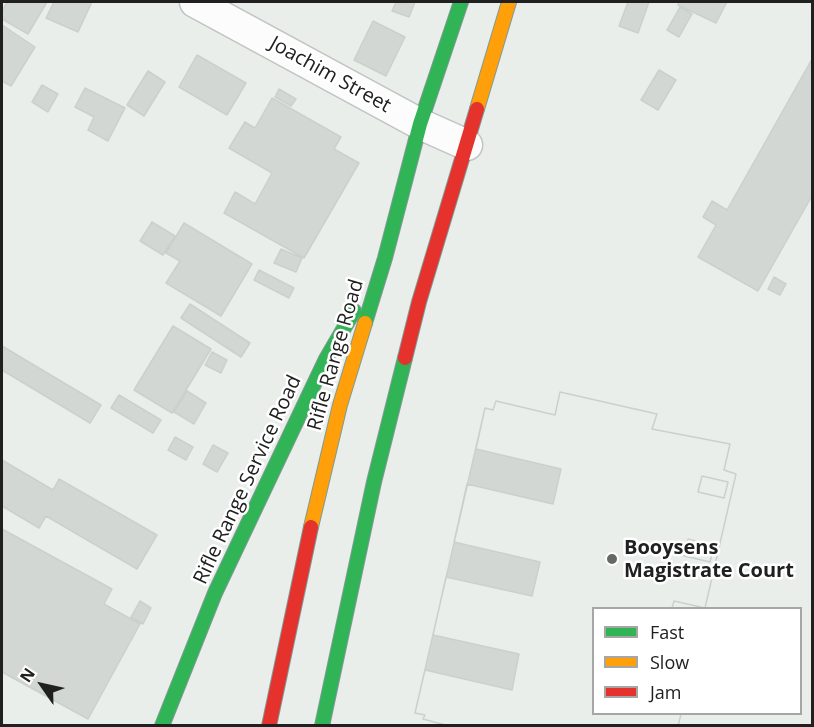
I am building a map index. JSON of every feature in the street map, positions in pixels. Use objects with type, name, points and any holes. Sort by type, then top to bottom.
[{"type":"main road","name":"Rifle Range Road","points":[[269,726],[318,489],[340,405],[385,258],[420,124],[461,2]]},
{"type":"main road","points":[[322,726],[374,482],[419,302],[509,2]]},
{"type":"main road","name":"Rifle Range Service Road","points":[[162,726],[215,593],[326,359],[385,258]]},
{"type":"street","name":"Joachim Street","points":[[195,2],[420,124],[467,146]]},
{"type":"building","points":[[7,2],[47,2],[28,34],[2,19],[2,11]]},
{"type":"building","points":[[54,2],[92,2],[78,32],[46,18]]},
{"type":"building","points":[[396,2],[415,2],[409,17],[392,11]]},
{"type":"building","points":[[628,2],[649,2],[638,33],[619,26]]},
{"type":"building","points":[[679,2],[727,2],[716,23],[678,5]]},
{"type":"building","points":[[680,7],[692,14],[679,37],[667,30]]},
{"type":"building","points":[[373,21],[405,37],[386,76],[354,60]]},
{"type":"building","points":[[2,25],[35,47],[11,86],[2,81]]},
{"type":"building","points":[[197,55],[246,83],[227,115],[179,87]]},
{"type":"building","points":[[812,59],[812,196],[758,291],[698,257],[716,225],[703,217],[712,201],[727,210]]},
{"type":"building","points":[[659,70],[676,80],[658,110],[641,100]]},
{"type":"building","points":[[148,71],[165,82],[144,116],[127,105]]},
{"type":"building","points":[[42,85],[58,94],[48,112],[32,102]]},
{"type":"building","points":[[85,88],[125,108],[108,141],[88,130],[94,117],[75,107]]},
{"type":"building","points":[[279,89],[296,99],[291,106],[275,97]]},
{"type":"building","points":[[272,98],[341,137],[334,149],[359,163],[304,258],[224,213],[235,192],[255,204],[272,173],[229,148],[245,122],[255,128]]},
{"type":"building","points":[[152,222],[175,236],[163,255],[140,241]]},
{"type":"building","points":[[184,223],[252,264],[221,316],[166,283],[180,261],[166,253]]},
{"type":"building","points":[[281,249],[302,258],[296,272],[274,263]]},
{"type":"building","points":[[259,270],[294,288],[289,298],[254,280]]},
{"type":"building","points":[[774,277],[786,284],[780,295],[768,289]]},
{"type":"building","points":[[190,304],[250,343],[241,357],[181,318]]},
{"type":"building","points":[[173,326],[211,349],[172,413],[134,390]]},
{"type":"building","points":[[2,346],[101,405],[90,423],[2,370]]},
{"type":"building","points":[[212,352],[227,360],[221,373],[205,365]]},
{"type":"building","points":[[187,391],[206,403],[194,424],[174,412]]},
{"type":"building","name":"Booysens Magistrate Court","points":[[560,392],[657,414],[652,429],[730,444],[724,470],[736,474],[705,607],[674,601],[672,607],[592,607],[592,715],[681,715],[678,726],[449,726],[423,719],[425,715],[415,713],[485,408],[493,410],[496,401],[555,415]],"holes":[[[702,476],[728,482],[724,498],[698,492]],[[688,539],[714,546],[710,562],[684,556]]]},
{"type":"building","name":"Booysens Magistrate Court","points":[[560,392],[657,414],[652,429],[730,444],[724,470],[736,474],[705,607],[674,601],[672,607],[592,607],[592,715],[681,715],[678,726],[449,726],[423,719],[425,715],[415,713],[425,670],[512,690],[519,654],[433,635],[446,577],[532,596],[540,562],[454,542],[467,484],[553,504],[561,469],[476,449],[485,408],[493,410],[496,401],[555,415]],"holes":[[[702,476],[728,482],[724,498],[698,492]],[[688,539],[714,546],[710,562],[684,556]]]},
{"type":"building","points":[[119,395],[161,420],[153,433],[111,408]]},
{"type":"building","points":[[175,437],[193,447],[186,460],[168,450]]},
{"type":"building","points":[[213,445],[228,453],[217,472],[203,464]]},
{"type":"building","points":[[2,460],[53,490],[59,479],[157,535],[137,569],[46,516],[39,528],[2,506]]},
{"type":"building","points":[[2,529],[112,589],[104,604],[140,624],[88,719],[2,672]]},
{"type":"building","points":[[140,601],[151,608],[143,624],[131,617]]},
{"type":"traffic: fast","points":[[365,323],[385,258],[420,124],[461,2]]},
{"type":"traffic: fast","points":[[162,726],[215,593],[326,359],[354,311]]},
{"type":"traffic: fast","points":[[322,726],[374,482],[405,358]]},
{"type":"traffic: slow","points":[[477,109],[509,2]]},
{"type":"traffic: slow","points":[[311,527],[340,405],[365,323]]},
{"type":"traffic: jam","points":[[405,358],[419,302],[477,109]]},
{"type":"traffic: jam","points":[[269,726],[311,527]]},
{"type":"place","name":"Booysens Magistrate Court","points":[[612,559]]}]
